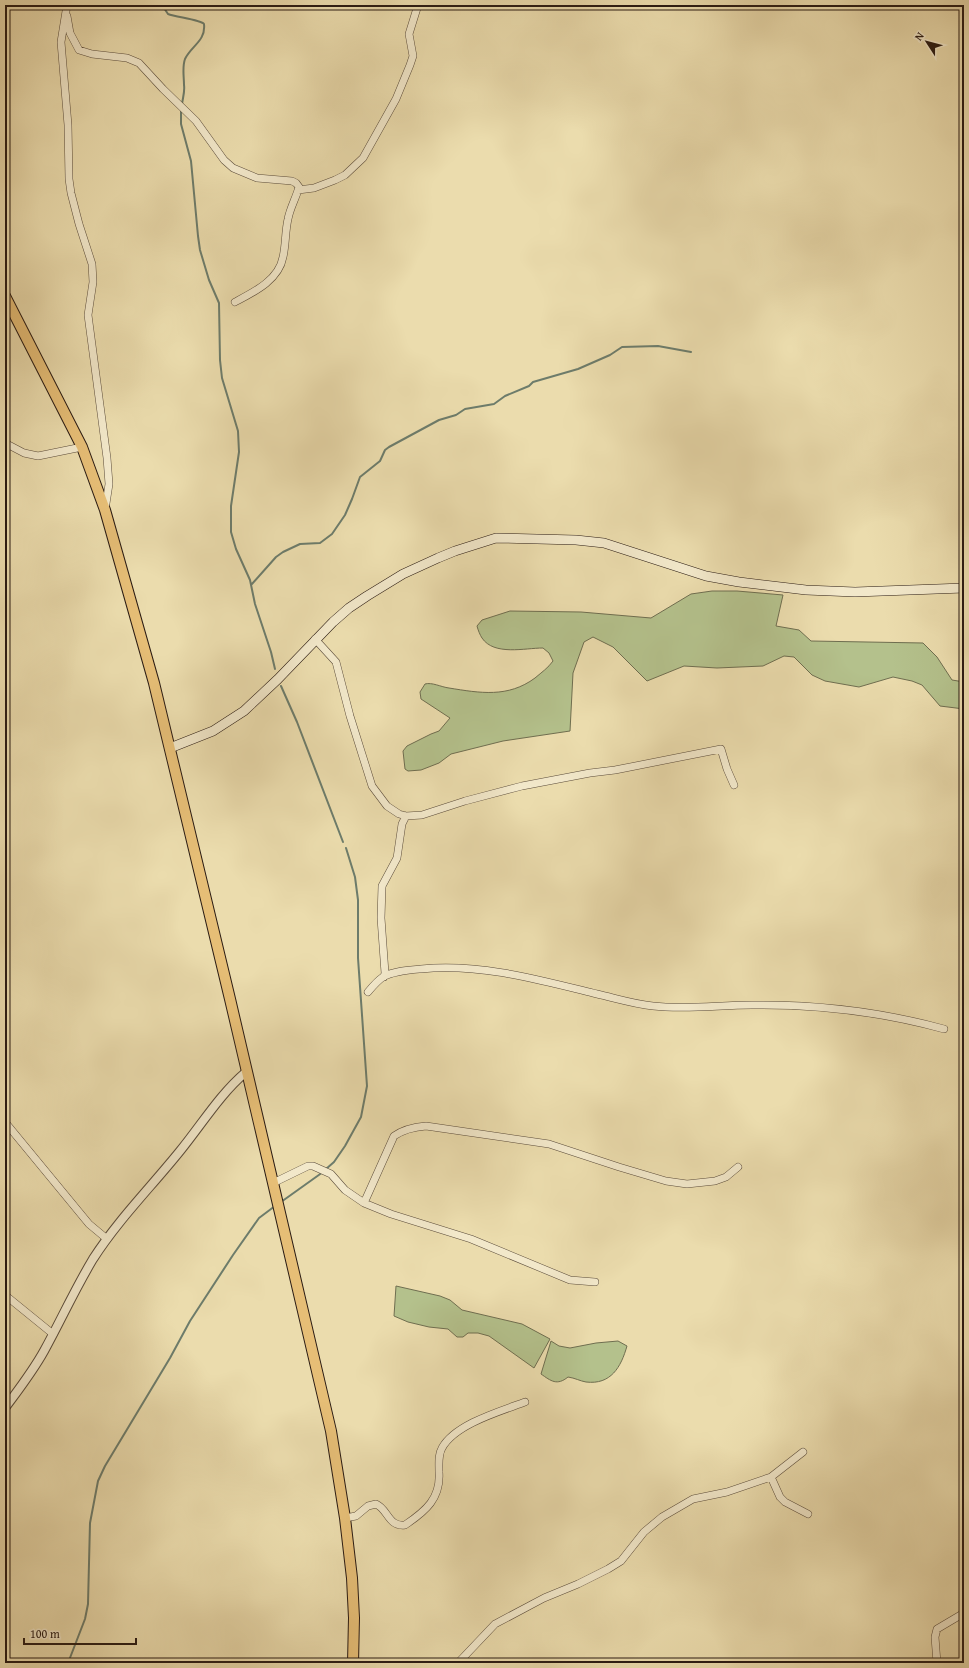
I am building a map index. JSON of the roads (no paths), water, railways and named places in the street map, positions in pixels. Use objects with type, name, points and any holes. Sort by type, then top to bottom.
[{"type":"main road","points":[[5,296],[82,447],[105,510],[154,683],[323,1391],[345,1518],[352,1578],[354,1618],[353,1663]]},
{"type":"main road","points":[[170,748],[213,731],[244,711],[278,679],[315,639],[349,608],[403,574],[455,551],[502,537],[576,540],[604,543],[706,576],[746,583],[806,590],[855,592],[964,588]]},
{"type":"street","points":[[298,190],[314,188],[335,180],[345,175],[363,158],[393,104],[410,65],[413,56],[410,34],[418,5]]},
{"type":"street","points":[[67,8],[70,33],[79,50],[92,54],[127,58],[139,63],[196,121],[224,160],[233,168],[257,178],[292,181],[296,183],[298,190],[289,213],[284,256],[281,265],[271,279],[257,290],[235,302]]},
{"type":"street","points":[[67,8],[61,42],[68,124],[69,179],[75,209],[92,264],[93,272],[88,315],[107,458],[109,484],[105,510]]},
{"type":"street","points":[[5,443],[24,453],[38,456],[82,447]]},
{"type":"street","points":[[315,639],[336,662],[350,716],[372,786],[387,806],[399,814],[406,816],[422,815],[465,801],[522,786],[590,773],[615,770],[720,748],[734,785]]},
{"type":"street","points":[[384,977],[385,973],[380,918],[382,886],[397,858],[402,824],[406,816]]},
{"type":"street","points":[[368,992],[384,977],[394,973],[435,967],[480,969],[651,1006],[677,1008],[752,1005],[804,1006],[895,1017],[944,1029]]},
{"type":"street","points":[[5,1408],[30,1374],[84,1275],[107,1239],[130,1209],[180,1151],[233,1083],[246,1072]]},
{"type":"street","points":[[5,1122],[90,1224],[107,1239]]},
{"type":"street","points":[[364,1203],[394,1136],[401,1131],[412,1127],[426,1126],[549,1144],[666,1181],[688,1184],[715,1181],[726,1176],[738,1167]]},
{"type":"street","points":[[274,1188],[308,1166],[318,1168],[331,1174],[345,1190],[364,1203],[391,1214],[471,1239],[570,1280],[595,1282]]},
{"type":"street","points":[[5,1295],[53,1334]]},
{"type":"street","points":[[345,1518],[356,1516],[368,1506],[376,1504],[380,1506],[391,1521],[396,1525],[405,1526],[426,1509],[438,1491],[440,1484],[439,1454],[449,1438],[469,1425],[490,1415],[525,1402]]},
{"type":"street","points":[[458,1663],[495,1624],[544,1598],[578,1584],[608,1569],[621,1561],[644,1532],[662,1516],[694,1499],[726,1492],[771,1477],[803,1452]]},
{"type":"street","points":[[771,1477],[780,1497],[785,1502],[808,1514]]},
{"type":"street","points":[[937,1663],[935,1637],[937,1629],[964,1613]]},
{"type":"waterway","points":[[162,5],[168,14],[198,21],[204,24],[203,35],[188,54],[184,62],[184,90],[182,104]]},
{"type":"waterway","points":[[181,111],[181,124],[191,161],[200,250],[209,280],[219,303],[220,360],[222,378],[238,431],[239,452],[231,506],[231,532],[236,549],[250,580],[255,604],[275,669]]},
{"type":"waterway","points":[[251,585],[276,557],[283,552],[300,544],[320,543],[332,534],[345,515],[360,477],[380,461],[385,450],[439,420],[456,415],[465,409],[494,404],[505,396],[529,386],[533,382],[578,369],[610,355],[622,347],[658,346],[691,352]]},
{"type":"waterway","points":[[281,686],[297,722],[343,842]]},
{"type":"waterway","points":[[326,1169],[334,1162],[345,1146],[361,1117],[367,1086],[358,958],[358,900],[355,877],[346,848]]},
{"type":"waterway","points":[[281,1202],[323,1172]]},
{"type":"waterway","points":[[68,1663],[85,1619],[88,1604],[90,1523],[98,1481],[105,1466],[170,1358],[190,1321],[259,1218],[275,1206]]}]
